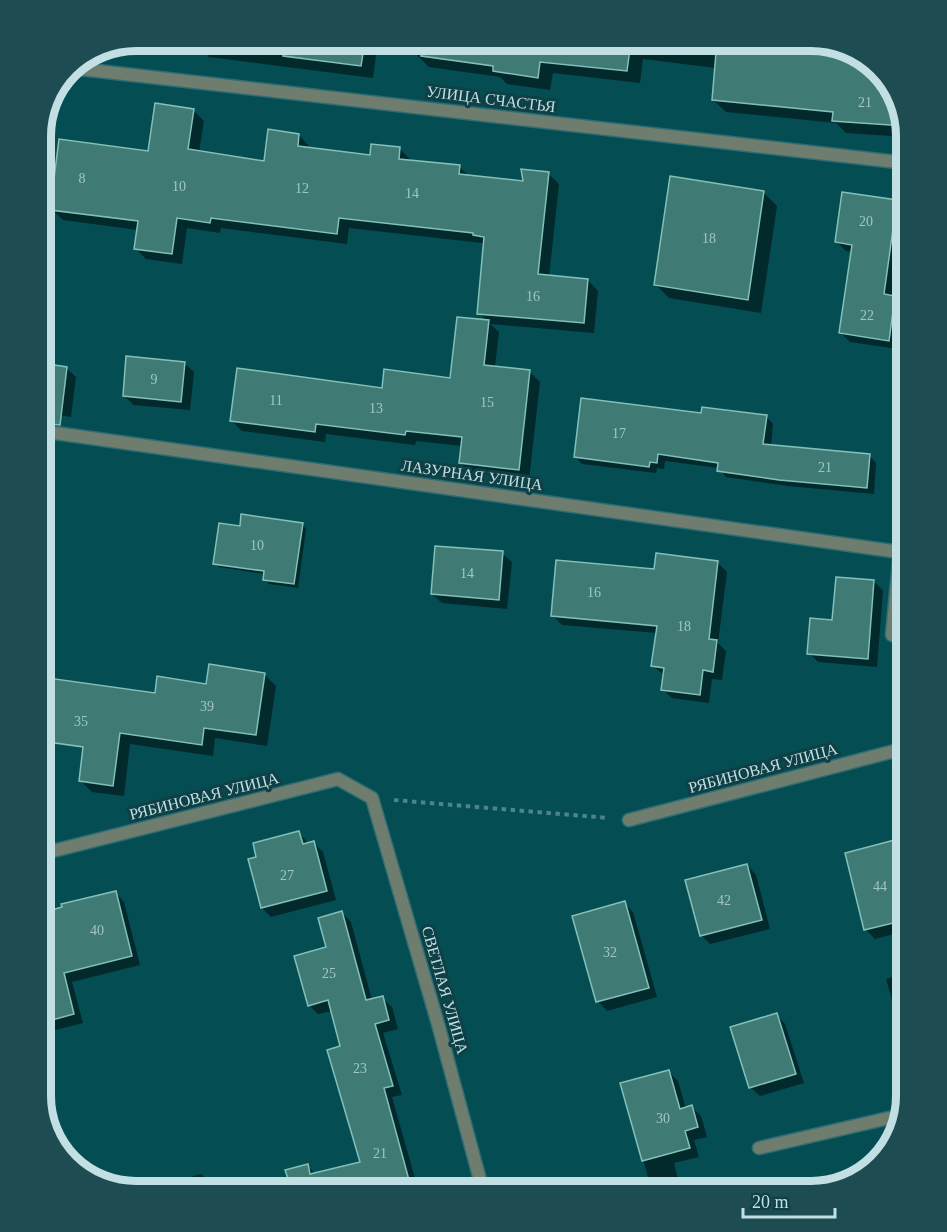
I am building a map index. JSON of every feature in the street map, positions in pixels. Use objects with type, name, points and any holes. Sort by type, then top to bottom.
[{"type":"street","name":"УЛИЦА СЧАСТЬЯ","points":[[83,69],[896,162]]},
{"type":"street","name":"ЛАЗУРНАЯ УЛИЦА","points":[[51,432],[896,552]]},
{"type":"street","points":[[892,635],[896,588]]},
{"type":"street","name":"РЯБИНОВАЯ УЛИЦА","points":[[629,820],[896,751]]},
{"type":"street","name":"РЯБИНОВАЯ УЛИЦА","points":[[51,851],[338,779],[372,798]]},
{"type":"street","name":"СВЕТЛАЯ УЛИЦА","points":[[372,798],[438,1024],[480,1181]]},
{"type":"street","points":[[759,1148],[893,1117]]},
{"type":"path","points":[[372,798],[629,820]]},
{"type":"building","points":[[283,51],[363,51],[361,66],[283,56]]},
{"type":"building","points":[[421,51],[630,51],[627,71],[540,62],[538,78],[493,71],[493,66],[421,56]]},
{"type":"building","points":[[716,51],[817,51],[839,55],[863,68],[882,89],[893,114],[895,125],[832,121],[833,112],[712,100]]},
{"type":"building","points":[[155,103],[194,109],[188,149],[264,161],[268,129],[299,134],[298,146],[370,155],[371,144],[400,147],[399,159],[460,165],[459,174],[523,181],[521,169],[549,172],[538,274],[588,279],[584,323],[477,314],[484,237],[473,235],[473,233],[339,218],[337,234],[211,218],[210,223],[177,218],[172,254],[134,249],[138,221],[51,210],[59,139],[148,151]]},
{"type":"building","points":[[670,176],[764,191],[748,300],[654,285]]},
{"type":"building","points":[[842,192],[896,200],[884,294],[895,296],[889,341],[839,333],[852,245],[835,242]]},
{"type":"building","points":[[457,317],[489,320],[484,365],[530,370],[519,470],[459,463],[462,437],[406,431],[405,435],[316,424],[315,432],[230,421],[237,368],[382,388],[384,369],[450,378]]},
{"type":"building","points":[[126,356],[185,362],[181,402],[123,396]]},
{"type":"building","points":[[51,365],[67,367],[60,425],[51,424]]},
{"type":"building","points":[[581,398],[701,413],[702,407],[767,415],[763,444],[870,454],[867,488],[779,480],[717,471],[718,463],[658,454],[657,463],[650,462],[649,467],[574,457]]},
{"type":"building","points":[[241,514],[303,523],[294,584],[263,580],[264,571],[213,564],[219,523],[240,526]]},
{"type":"building","points":[[435,546],[503,551],[499,600],[431,594]]},
{"type":"building","points":[[656,553],[718,561],[709,639],[717,640],[713,672],[703,670],[700,695],[661,690],[664,668],[651,666],[657,626],[551,616],[556,560],[654,569]]},
{"type":"building","points":[[836,577],[874,580],[868,659],[807,654],[810,618],[832,620]]},
{"type":"building","points":[[209,664],[265,673],[256,735],[204,728],[202,745],[120,733],[113,786],[79,781],[83,747],[51,742],[51,678],[155,693],[157,676],[206,684]]},
{"type":"building","points":[[299,831],[303,844],[314,841],[327,891],[261,908],[248,859],[256,857],[253,843]]},
{"type":"building","points":[[896,840],[896,922],[864,930],[845,853]]},
{"type":"building","points":[[747,864],[762,920],[700,936],[685,880]]},
{"type":"building","points":[[116,891],[132,956],[64,973],[74,1014],[51,1020],[51,910],[62,907],[61,904]]},
{"type":"building","points":[[625,901],[649,988],[596,1002],[572,916]]},
{"type":"building","points":[[342,911],[366,1000],[383,996],[389,1020],[375,1024],[393,1086],[384,1088],[409,1180],[281,1181],[288,1179],[285,1170],[308,1164],[310,1174],[360,1162],[327,1050],[340,1046],[328,1000],[308,1006],[294,956],[326,947],[318,918]]},
{"type":"building","points":[[777,1013],[796,1074],[749,1088],[730,1027]]},
{"type":"building","points":[[669,1070],[680,1109],[692,1105],[698,1127],[685,1131],[690,1148],[642,1161],[620,1083]]}]
